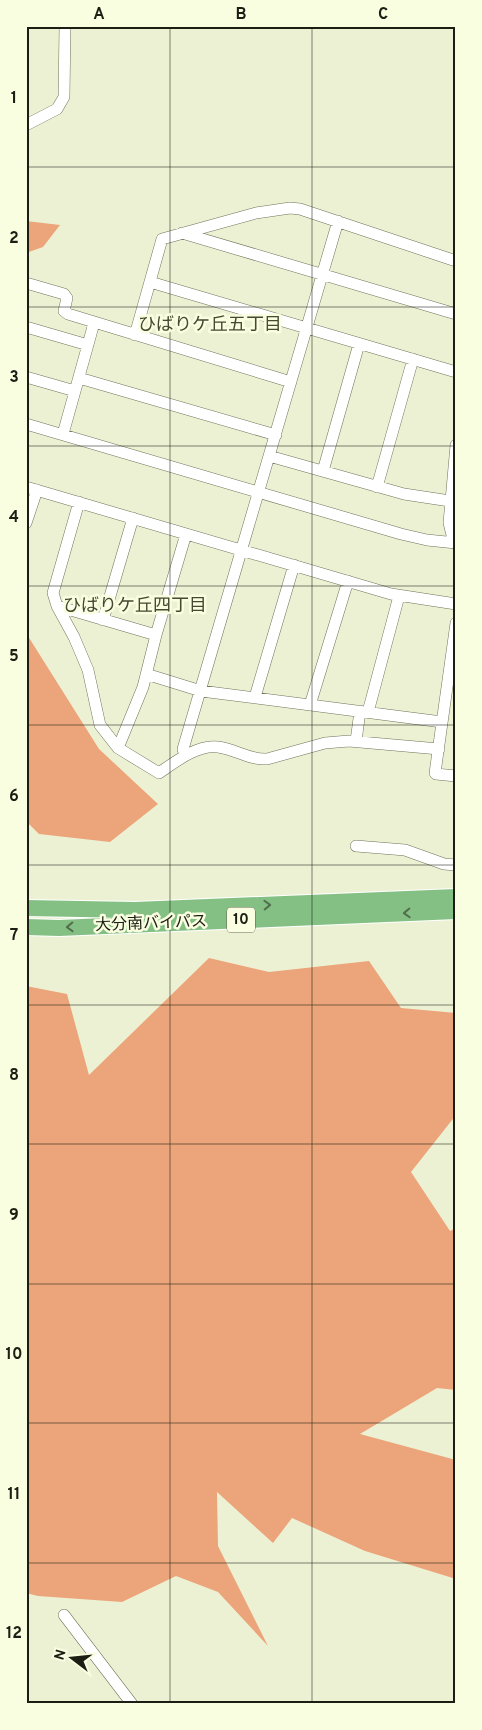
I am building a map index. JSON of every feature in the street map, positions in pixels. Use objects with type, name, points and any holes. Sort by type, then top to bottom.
[{"type":"highway","name":"大分南バイパス","points":[[26,908],[136,910],[456,897]]},
{"type":"highway","name":"大分南バイパス","points":[[26,927],[59,928],[456,911]]},
{"type":"street","points":[[26,125],[57,109],[64,97],[65,26]]},
{"type":"street","points":[[135,336],[162,239],[256,213],[290,208],[300,209],[456,261]]},
{"type":"street","points":[[185,755],[184,749],[200,690],[338,222]]},
{"type":"street","points":[[180,233],[456,314]]},
{"type":"street","points":[[150,282],[456,372]]},
{"type":"street","points":[[26,283],[64,294],[67,298],[64,311],[68,314],[135,336],[291,382]]},
{"type":"street","points":[[63,434],[94,323]]},
{"type":"street","points":[[26,327],[88,345]]},
{"type":"street","points":[[323,471],[360,344]]},
{"type":"street","points":[[377,487],[413,359]]},
{"type":"street","points":[[26,377],[75,391]]},
{"type":"street","points":[[79,378],[276,434]]},
{"type":"street","points":[[26,424],[401,534],[427,540],[455,543],[449,523],[456,444]]},
{"type":"street","points":[[269,456],[404,494],[450,501]]},
{"type":"street","points":[[26,523],[32,488],[399,596],[456,604]]},
{"type":"street","points":[[79,502],[53,593],[57,606],[74,637],[88,670],[100,725],[118,748],[159,773],[185,755],[210,746],[253,758],[267,759],[335,741],[356,741],[439,749]]},
{"type":"street","points":[[103,620],[133,518]]},
{"type":"street","points":[[118,748],[135,708],[146,674],[186,534]]},
{"type":"street","points":[[255,698],[294,565]]},
{"type":"street","points":[[310,705],[348,581]]},
{"type":"street","points":[[356,741],[399,596]]},
{"type":"street","points":[[57,606],[156,635]]},
{"type":"street","points":[[456,623],[436,774],[456,776]]},
{"type":"street","points":[[146,674],[200,690],[442,722]]},
{"type":"street","points":[[356,846],[405,850],[444,864],[456,865]]},
{"type":"street","points":[[64,1615],[132,1704]]},
{"type":"shaded area","points":[[26,221],[60,225],[43,247],[26,253]]},
{"type":"shaded area","points":[[26,633],[99,749],[158,804],[110,842],[39,834],[26,821]]},
{"type":"shaded area","points":[[209,958],[269,972],[369,961],[401,1008],[456,1013],[456,1115],[411,1172],[450,1231],[456,1228],[456,1390],[437,1388],[360,1434],[456,1460],[456,1579],[365,1551],[292,1518],[273,1543],[217,1492],[218,1546],[268,1646],[218,1592],[176,1576],[122,1602],[38,1596],[26,1593],[26,986],[67,994],[89,1075]]},
{"type":"district","name":"ひばりケ丘五丁目","points":[[210,325]]},
{"type":"district","name":"ひばりケ丘四丁目","points":[[135,606]]}]
